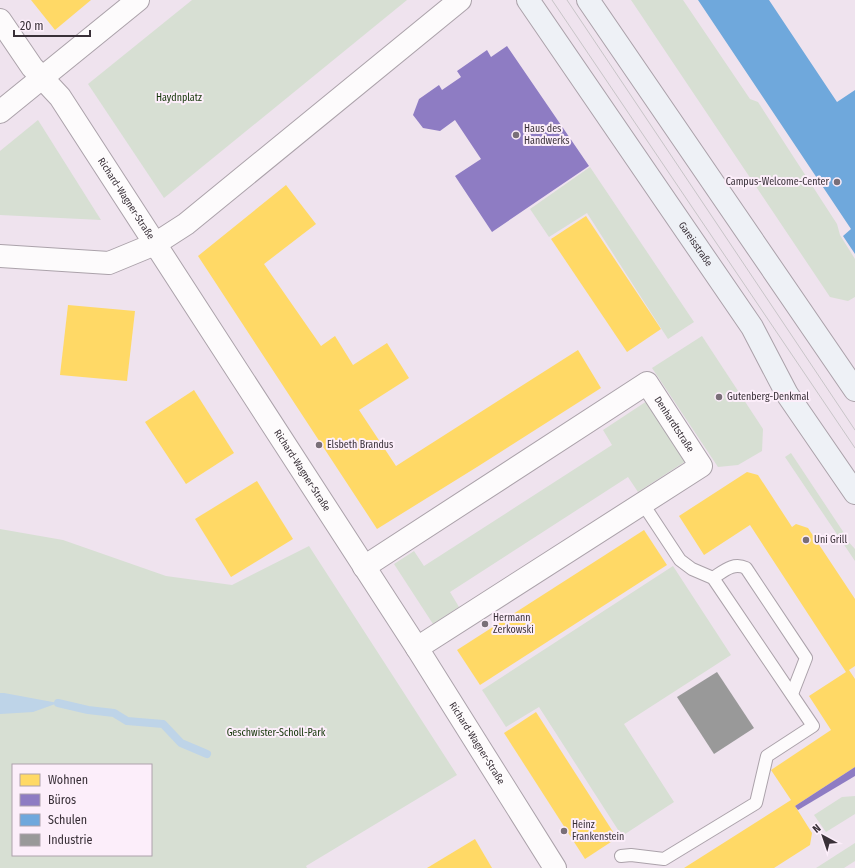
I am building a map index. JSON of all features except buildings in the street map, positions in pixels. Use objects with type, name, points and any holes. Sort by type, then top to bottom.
[{"type":"main road","name":"Gareisstraße","points":[[528,0],[752,327],[787,394],[855,493]]},
{"type":"main road","points":[[588,0],[855,390]]},
{"type":"street","points":[[0,112],[138,0]]},
{"type":"street","points":[[0,256],[110,263],[155,244],[186,224],[460,0]]},
{"type":"street","name":"Richard-Wagner-Straße","points":[[0,20],[32,67],[60,97],[417,648],[555,868]]},
{"type":"street","name":"Denhardtstraße","points":[[364,567],[647,383],[701,466],[417,648]]},
{"type":"lane","points":[[621,856],[631,855],[664,859],[756,803],[767,756],[813,726],[713,578],[692,569],[680,560],[643,504]]},
{"type":"lane","points":[[713,578],[731,566],[740,565],[746,568],[806,658],[792,694]]},
{"type":"green space","name":"Haydnplatz","points":[[192,0],[407,0],[164,198],[88,84]]},
{"type":"green space","points":[[631,0],[683,0],[750,99],[758,102],[837,224],[840,235],[855,259],[855,297],[848,301],[830,297]]},
{"type":"green space","points":[[38,120],[101,220],[0,215],[0,151]]},
{"type":"green space","points":[[590,167],[694,322],[668,339],[587,213],[549,237],[530,209]]},
{"type":"green space","points":[[702,336],[763,429],[762,451],[738,465],[718,467],[652,368]]},
{"type":"green space","points":[[647,401],[686,461],[638,492],[628,477],[450,592],[459,607],[433,624],[394,564],[414,551],[424,566],[612,445],[603,430]]},
{"type":"green space","points":[[791,453],[844,533],[844,537],[855,549],[855,561],[785,457]]},
{"type":"green space","name":"Geschwister-Scholl-Park","points":[[0,529],[63,540],[166,576],[232,585],[309,546],[457,775],[306,866],[307,868],[0,868]]},
{"type":"green space","points":[[673,566],[731,655],[624,724],[674,802],[622,836],[539,707],[506,727],[482,690]]},
{"type":"green space","points":[[855,796],[855,814],[826,832],[814,815],[842,797]]},
{"type":"green space","points":[[855,843],[855,861],[844,868],[816,868]]},
{"type":"water","points":[[0,693],[58,703],[33,712],[0,714]]},
{"type":"waterway","points":[[58,703],[88,710],[114,713],[127,721],[163,724],[181,743],[207,754]]},
{"type":"tram line","points":[[552,0],[855,448]]},
{"type":"tram line","points":[[567,0],[855,430]]},
{"type":"place","name":"Haus des Handwerks","points":[[516,135]]},
{"type":"place","name":"Campus-Welcome-Center","points":[[837,182]]},
{"type":"place","name":"Gutenberg-Denkmal","points":[[719,397]]},
{"type":"place","name":"Elsbeth Brandus","points":[[319,445]]},
{"type":"place","name":"Uni Grill","points":[[806,540]]},
{"type":"place","name":"Hermann Zerkowski","points":[[485,624]]},
{"type":"place","name":"Heinz Frankenstein","points":[[564,831]]}]
